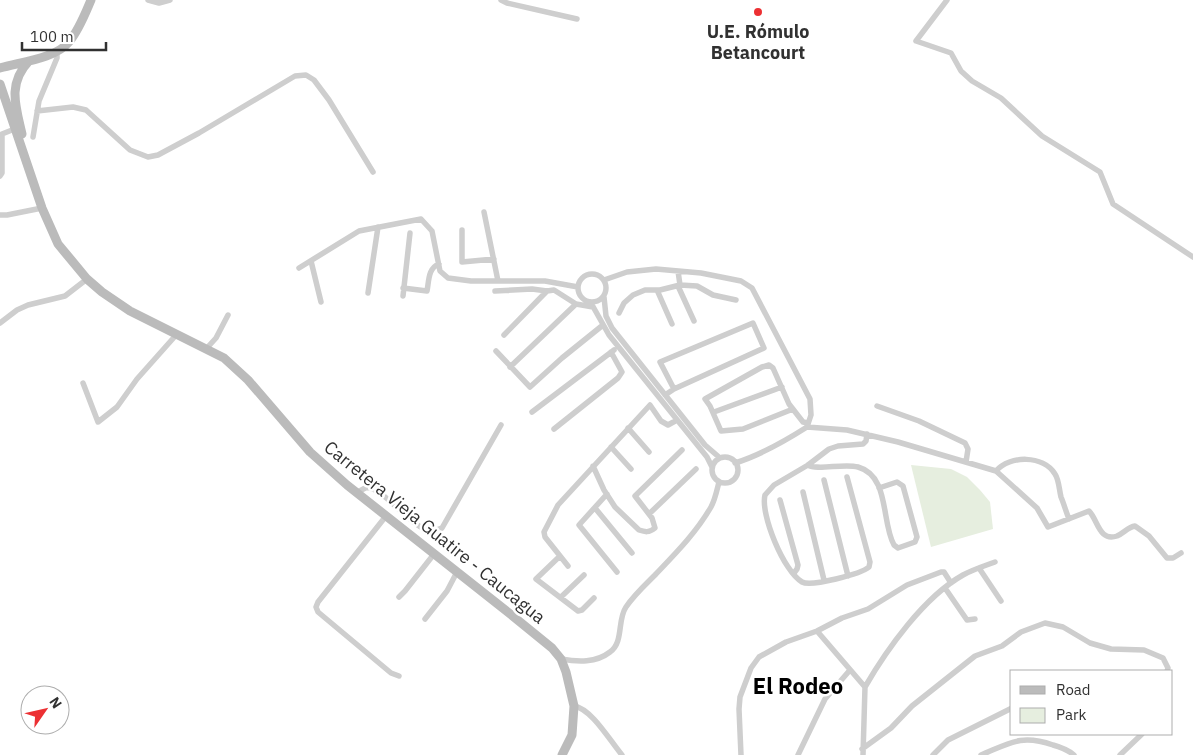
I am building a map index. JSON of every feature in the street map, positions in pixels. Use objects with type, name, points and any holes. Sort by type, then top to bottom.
[{"type":"main road","points":[[0,68],[29,61],[57,51],[68,43],[91,0]]},
{"type":"main road","points":[[29,61],[22,69],[15,84],[15,102],[30,171]]},
{"type":"main road","points":[[0,62],[12,64]]},
{"type":"main road","points":[[0,84],[42,208]]},
{"type":"main road","points":[[0,98],[34,198],[42,208]]},
{"type":"main road","name":"Carretera Vieja Guatire - Caucagua","points":[[42,208],[58,244],[86,279],[130,310],[224,358],[248,380],[310,452],[356,493],[545,642],[561,659],[574,706],[572,735],[562,755]]},
{"type":"street","points":[[148,0],[158,4],[170,0]]},
{"type":"street","points":[[501,0],[577,19]]},
{"type":"street","points":[[947,0],[916,41],[951,53],[961,70],[972,81],[1001,98],[1042,136],[1100,172],[1113,204],[1193,257]]},
{"type":"street","points":[[33,137],[39,101],[57,58],[57,51]]},
{"type":"street","points":[[37,111],[73,107],[86,110],[130,150],[148,156],[158,155],[295,76],[306,75],[314,80],[328,100],[373,172]]},
{"type":"street","points":[[0,176],[2,173],[2,134],[12,130]]},
{"type":"street","points":[[0,215],[42,208]]},
{"type":"street","points":[[484,212],[498,281]]},
{"type":"street","points":[[299,268],[359,231],[421,219],[432,231],[440,272],[448,278],[471,281],[545,282],[578,286]]},
{"type":"street","points":[[368,293],[378,228]]},
{"type":"street","points":[[462,230],[462,262],[494,259]]},
{"type":"street","points":[[403,296],[410,233]]},
{"type":"street","points":[[311,260],[321,302]]},
{"type":"street","points":[[403,288],[427,291],[430,271],[439,264]]},
{"type":"street","points":[[604,280],[627,272],[656,269],[700,273],[741,281],[752,288],[810,399],[811,415],[808,425],[752,458],[735,463]]},
{"type":"street","points":[[678,271],[679,285],[694,321]]},
{"type":"street","points":[[591,274],[600,276],[604,280],[607,289],[604,297],[606,316],[612,328],[705,445],[720,458],[729,458],[735,463],[738,471],[734,478],[728,482],[720,482],[714,476],[707,458],[618,347],[592,305],[580,296],[578,286],[582,278],[591,274]]},
{"type":"street","points":[[0,323],[17,310],[28,305],[65,296],[86,279]]},
{"type":"street","points":[[619,313],[624,303],[633,295],[645,290],[657,290],[679,285],[696,286],[713,295],[736,300]]},
{"type":"street","points":[[495,291],[554,290],[576,304],[592,305],[604,297]]},
{"type":"street","points":[[657,290],[672,324]]},
{"type":"street","points":[[504,335],[546,291]]},
{"type":"street","points":[[510,367],[576,304]]},
{"type":"street","points":[[206,349],[216,338],[228,315]]},
{"type":"street","points":[[665,395],[674,389],[764,348],[753,323],[660,362],[674,389]]},
{"type":"street","points":[[496,350],[530,387],[603,324]]},
{"type":"street","points":[[83,384],[98,422],[117,408],[137,379],[177,334]]},
{"type":"street","points":[[532,412],[618,347]]},
{"type":"street","points":[[554,429],[618,378],[622,372],[611,352]]},
{"type":"street","points":[[793,409],[743,428],[721,431],[714,412],[705,399],[762,367],[769,365],[773,368],[793,409],[803,422],[808,425],[867,434],[996,471],[1037,508],[1047,527],[1052,527],[1089,512],[1092,514],[1099,529],[1106,535],[1115,536],[1130,526],[1137,526],[1149,536],[1166,558],[1173,558],[1181,553]]},
{"type":"street","points":[[714,412],[782,387]]},
{"type":"street","points":[[568,566],[545,537],[544,532],[558,505],[650,405],[661,420],[668,425],[677,420]]},
{"type":"street","points":[[877,406],[919,421],[965,443],[968,449],[966,462]]},
{"type":"street","points":[[356,493],[367,487],[374,488],[417,525],[425,530],[437,531],[442,528],[501,425]]},
{"type":"street","points":[[628,428],[649,452]]},
{"type":"street","points":[[848,477],[870,564],[869,567],[848,576],[804,583],[786,561],[769,528],[764,498],[771,487],[808,465],[819,456],[834,448],[863,444],[867,434]]},
{"type":"street","points":[[611,447],[631,469]]},
{"type":"street","points":[[593,466],[615,506],[638,530],[643,532],[651,531],[655,528],[649,514],[635,496],[682,450]]},
{"type":"street","points":[[712,468],[720,458]]},
{"type":"street","points":[[996,471],[1004,464],[1020,459],[1036,461],[1048,467],[1056,476],[1069,519]]},
{"type":"street","points":[[808,465],[814,467],[844,464],[862,468],[871,475],[879,488],[894,545],[898,548],[915,542],[917,537],[903,486],[900,483],[892,483],[879,488]]},
{"type":"street","points":[[649,514],[696,469]]},
{"type":"street","points":[[824,480],[848,576]]},
{"type":"street","points":[[561,659],[576,662],[597,659],[611,652],[618,641],[624,609],[682,547],[712,506],[720,482]]},
{"type":"street","points":[[803,492],[824,580]]},
{"type":"street","points":[[607,494],[578,525],[617,572]]},
{"type":"street","points":[[780,500],[798,565],[794,573]]},
{"type":"street","points":[[595,508],[632,553]]},
{"type":"street","points":[[386,516],[316,607],[318,612],[390,673],[399,676]]},
{"type":"street","points":[[399,597],[434,554]]},
{"type":"street","points":[[560,556],[536,579],[578,611],[582,610],[594,598]]},
{"type":"street","points":[[862,752],[865,687],[876,668],[916,615],[944,588],[963,575],[995,562]]},
{"type":"street","points":[[979,568],[1001,601]]},
{"type":"street","points":[[425,619],[447,590],[457,572]]},
{"type":"street","points":[[741,755],[739,702],[751,668],[759,657],[771,649],[817,631],[842,618],[868,609],[907,585],[941,572],[944,572],[951,583]]},
{"type":"street","points":[[561,597],[584,575]]},
{"type":"street","points":[[944,588],[967,620],[975,619]]},
{"type":"street","points":[[862,752],[891,728],[912,706],[975,656],[1002,646],[1021,632],[1045,622],[1062,627],[1090,643],[1104,647],[1144,650],[1163,658],[1167,670]]},
{"type":"street","points":[[817,631],[865,687]]},
{"type":"street","points":[[798,755],[825,699],[850,670]]},
{"type":"street","points":[[574,706],[581,708],[589,714],[622,755]]},
{"type":"street","points":[[933,755],[948,740],[1010,709]]},
{"type":"street","points":[[1120,755],[1141,735]]},
{"type":"street","points":[[981,755],[1014,742],[1034,739],[1062,748],[1074,755]]},
{"type":"green space","points":[[911,465],[951,469],[967,477],[990,502],[993,529],[931,547]]},
{"type":"place","name":"U.E. Rómulo Betancourt","points":[[758,12]]},
{"type":"district","name":"El Rodeo","points":[[798,685]]}]
